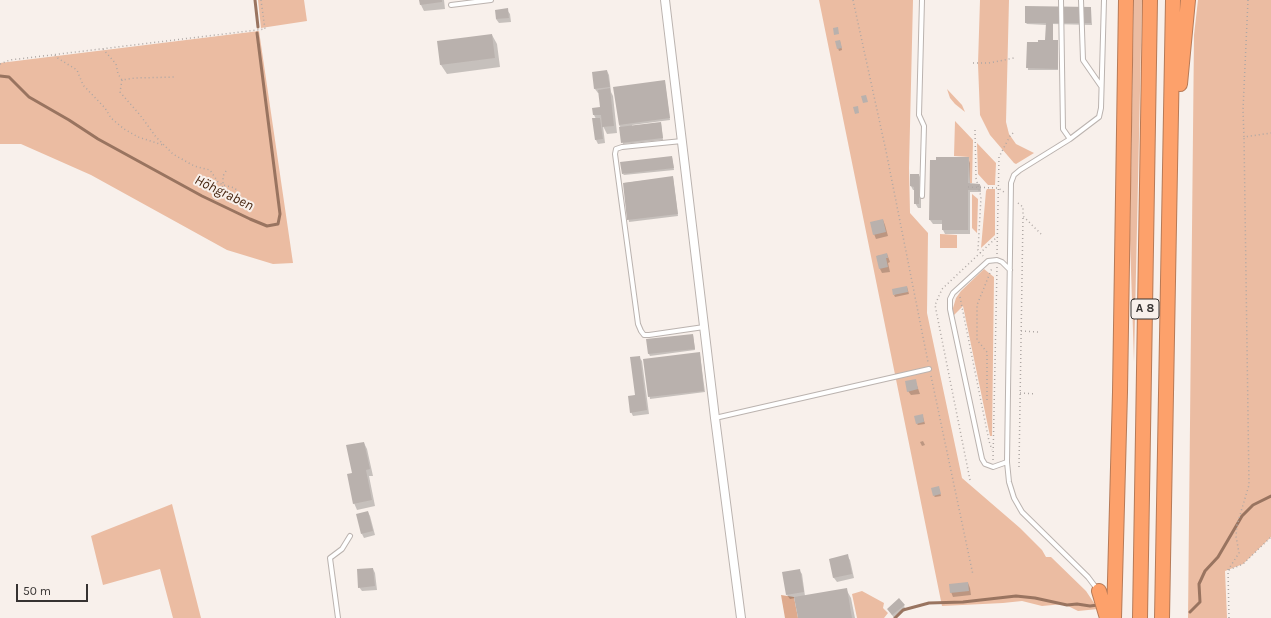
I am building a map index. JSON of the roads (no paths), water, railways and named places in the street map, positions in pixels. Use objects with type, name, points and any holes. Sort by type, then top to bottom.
[{"type":"highway","points":[[1114,618],[1120,385],[1126,0]]},
{"type":"highway","name":"A 8","points":[[1140,618],[1150,0]]},
{"type":"highway","name":"A 8","points":[[1162,618],[1173,0]]},
{"type":"highway","points":[[1171,160],[1186,35],[1188,0]]},
{"type":"highway","points":[[1099,591],[1108,618]]},
{"type":"street","points":[[665,0],[715,418],[741,618]]},
{"type":"lane","points":[[451,5],[491,0]]},
{"type":"lane","points":[[922,0],[919,116],[924,126],[922,196]]},
{"type":"lane","points":[[1061,0],[1063,129],[1070,139]]},
{"type":"lane","points":[[1081,0],[1084,60],[1102,87]]},
{"type":"lane","points":[[1099,591],[1088,577],[1022,512],[1014,498],[1009,482],[1007,462],[1011,183],[1014,175],[1044,154],[1070,139],[1098,117],[1101,108],[1104,0]]},
{"type":"lane","points":[[682,141],[622,147],[616,149],[615,154],[640,331],[644,335],[649,335],[704,327]]},
{"type":"lane","points":[[1007,462],[993,467],[985,464],[980,456],[951,318],[950,299],[953,293],[988,261],[997,260],[1002,262],[1010,270]]},
{"type":"lane","points":[[715,418],[929,369]]},
{"type":"lane","points":[[338,618],[330,558],[342,549],[350,536]]},
{"type":"waterway","name":"Höhgraben","points":[[255,0],[258,27]]},
{"type":"waterway","name":"Höhgraben","points":[[0,76],[9,77],[29,97],[98,139],[202,196],[267,226],[278,224],[280,214],[257,33]]},
{"type":"waterway","points":[[1190,612],[1200,602],[1199,584],[1205,571],[1218,557],[1242,516],[1253,505],[1271,496]]},
{"type":"waterway","points":[[895,618],[903,610],[929,603],[963,602],[1016,596],[1035,598],[1067,605],[1098,605]]}]
